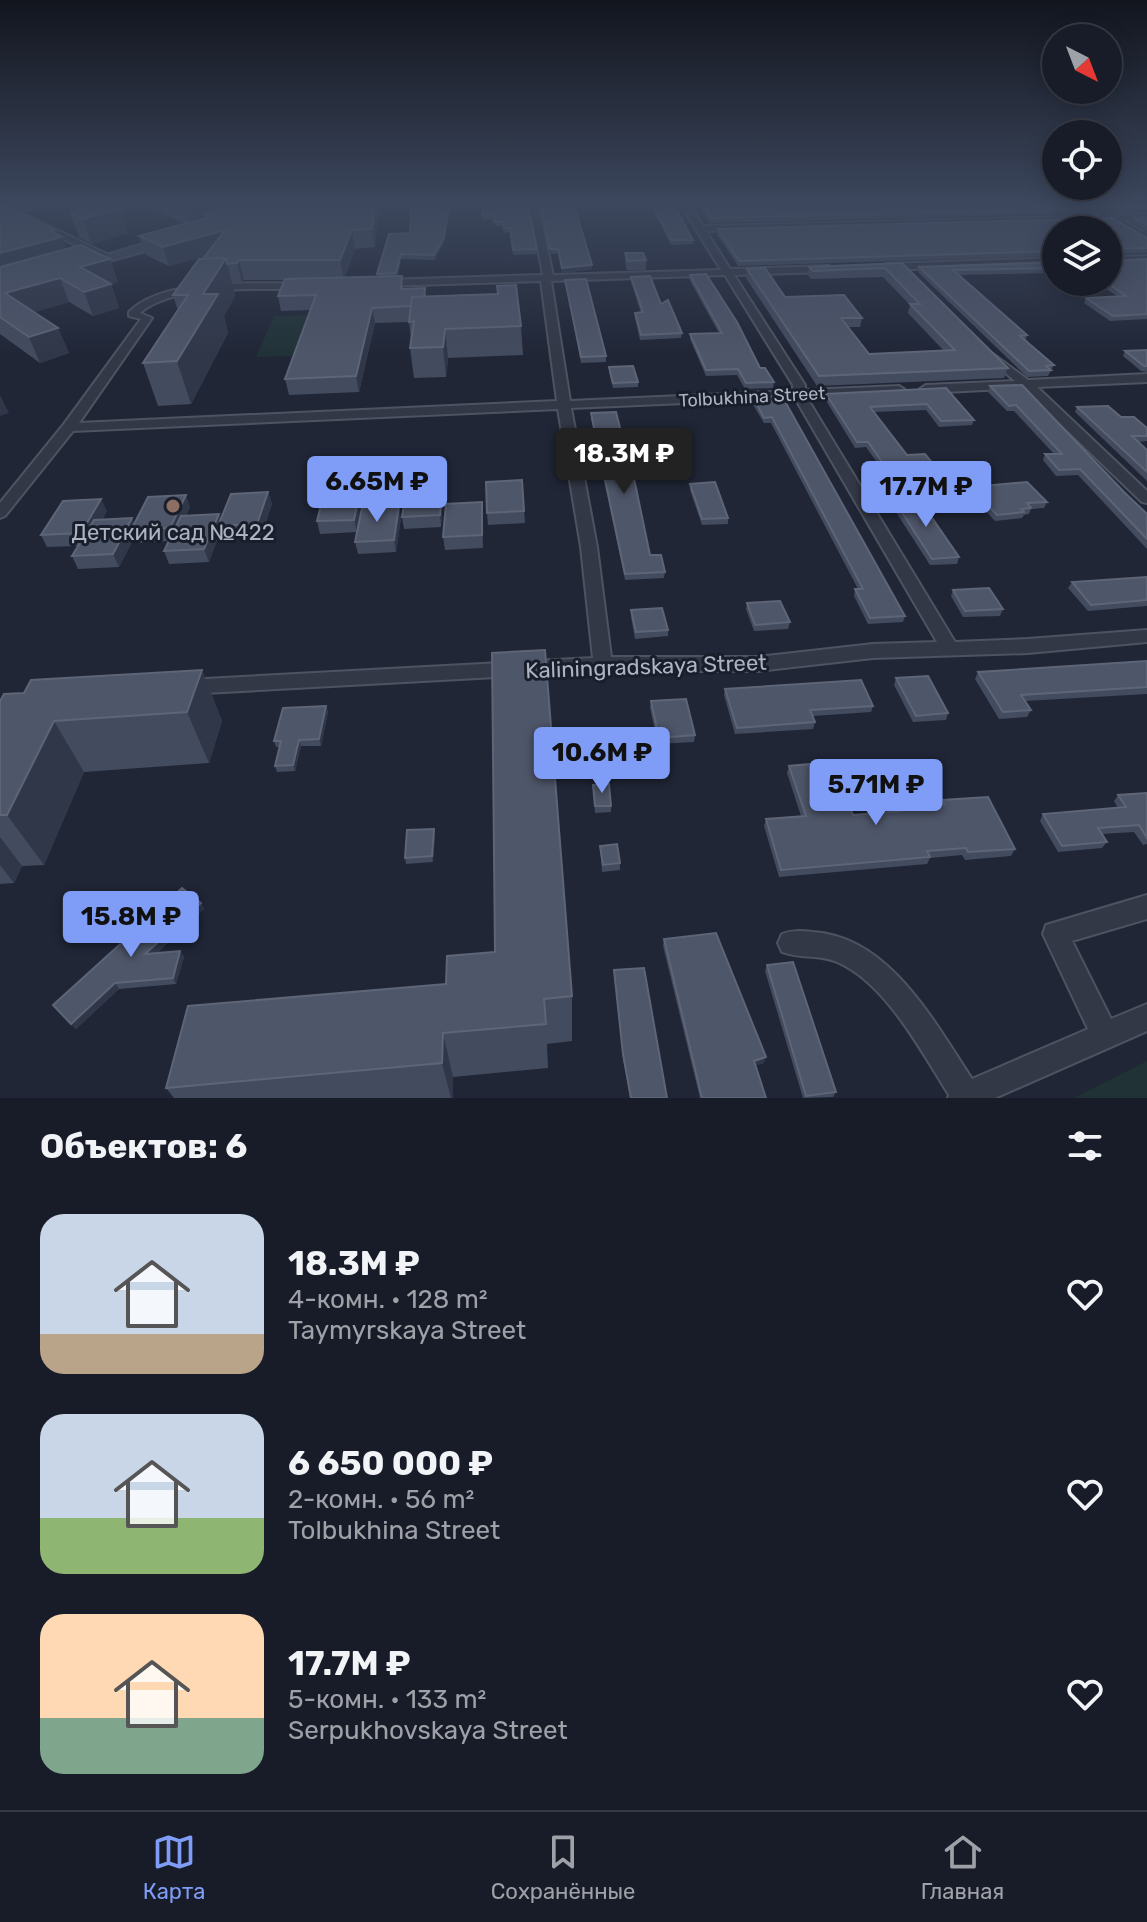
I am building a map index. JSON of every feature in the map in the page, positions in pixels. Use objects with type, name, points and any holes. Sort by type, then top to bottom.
[{"type":"street","points":[[100,253],[108,257]]},
{"type":"street","points":[[68,268],[122,253]]},
{"type":"street","points":[[545,253],[564,405],[589,547],[603,664]]},
{"type":"street","points":[[715,253],[799,385],[799,395],[950,648]]},
{"type":"street","points":[[1122,260],[1147,259]]},
{"type":"street","points":[[873,267],[1042,261]]},
{"type":"street","points":[[903,266],[913,276]]},
{"type":"street","points":[[371,284],[844,268]]},
{"type":"street","points":[[0,513],[69,427],[147,318],[133,314],[145,301],[168,292],[184,290],[317,285]]},
{"type":"street","points":[[984,348],[1147,499]]},
{"type":"street","name":"Tolbukhina Street","points":[[69,427],[1146,379]]},
{"type":"street","name":"Kaliningradskaya Street","points":[[172,688],[603,664],[758,664],[873,651],[1147,636]]},
{"type":"street","points":[[1105,1035],[1055,934],[1147,907]]},
{"type":"street","points":[[791,943],[830,947],[863,964],[906,1004],[964,1097],[1147,1017]]},
{"type":"shaded area","points":[[308,315],[306,322],[299,323],[308,323],[297,356],[256,357],[274,316]]},
{"type":"shaded area","points":[[1147,1061],[1147,1098],[1074,1098]]},
{"type":"building","points":[[51,253],[98,253],[110,259],[80,267],[111,284],[84,292],[60,278],[5,293],[58,328],[29,337],[0,317],[0,267]]},
{"type":"building","points":[[207,253],[343,253],[340,260],[239,260],[227,264],[226,258],[203,259]]},
{"type":"building","points":[[383,253],[435,253],[401,254],[396,273],[377,274]]},
{"type":"building","points":[[559,253],[588,253],[592,265],[562,268]]},
{"type":"building","points":[[625,253],[643,253],[646,260],[628,261]]},
{"type":"building","points":[[734,253],[985,253],[739,261]]},
{"type":"building","points":[[226,258],[203,294],[218,294],[177,361],[143,363],[188,295],[173,295],[199,259]]},
{"type":"building","points":[[1147,259],[1147,314],[1113,316],[1086,298],[1126,296],[1122,293],[1122,260]]},
{"type":"building","points":[[902,263],[1008,368],[819,376],[747,269],[765,268],[785,297],[844,295],[862,318],[841,318],[869,354],[955,350],[910,304],[920,304],[885,268],[813,271],[809,267]]},
{"type":"building","points":[[1042,263],[1042,268],[953,270],[1027,335],[1020,336],[1054,365],[1046,366],[1051,370],[1029,371],[919,267]]},
{"type":"building","points":[[706,274],[737,322],[760,368],[765,368],[774,382],[746,383],[738,369],[706,370],[690,334],[722,333],[690,275]]},
{"type":"building","points":[[402,276],[401,289],[425,288],[424,297],[412,297],[411,306],[372,308],[356,376],[285,379],[316,295],[278,296],[285,279]]},
{"type":"building","points":[[650,276],[661,304],[668,300],[682,333],[641,335],[635,313],[643,312],[631,277]]},
{"type":"building","points":[[586,279],[606,356],[581,357],[565,280]]},
{"type":"building","points":[[516,285],[521,326],[445,329],[443,347],[410,348],[414,321],[409,322],[412,297],[498,294],[497,286]]},
{"type":"building","points":[[1147,350],[1147,366],[1125,351]]},
{"type":"building","points":[[633,366],[638,382],[613,383],[609,367]]},
{"type":"building","points":[[1022,385],[1147,514],[1147,539],[1080,469],[1059,470],[1045,454],[1062,454],[1016,405],[1009,406],[990,386]]},
{"type":"building","points":[[946,388],[974,420],[941,421],[927,404],[870,407],[907,455],[925,454],[948,482],[899,486],[868,442],[857,442],[826,394]]},
{"type":"building","points":[[782,396],[905,616],[870,618],[855,589],[863,589],[772,417],[764,418],[753,397]]},
{"type":"building","points":[[1108,406],[1121,417],[1134,417],[1147,428],[1147,436],[1132,436],[1147,450],[1147,472],[1077,407]]},
{"type":"building","points":[[616,412],[624,444],[632,443],[636,459],[630,459],[650,555],[661,555],[665,572],[625,574],[591,413]]},
{"type":"building","points":[[522,480],[524,511],[487,513],[486,482]]},
{"type":"building","points":[[715,482],[728,518],[702,519],[690,484]]},
{"type":"building","points":[[1027,482],[1047,502],[1027,503],[1031,508],[1021,509],[1024,512],[997,515],[971,487]]},
{"type":"building","points":[[442,484],[440,515],[402,517],[407,485]]},
{"type":"building","points":[[361,487],[354,520],[317,521],[325,489]]},
{"type":"building","points":[[268,492],[257,524],[218,526],[231,494]]},
{"type":"building","points":[[186,495],[170,528],[131,530],[148,497]]},
{"type":"building","points":[[101,499],[81,533],[41,535],[63,501]]},
{"type":"building","points":[[919,499],[959,557],[932,559],[894,500]]},
{"type":"building","points":[[482,502],[482,535],[443,537],[446,504]]},
{"type":"building","points":[[399,506],[394,540],[355,542],[362,508]]},
{"type":"building","points":[[219,514],[204,549],[164,551],[181,516]]},
{"type":"building","points":[[132,518],[113,554],[72,556],[94,520]]},
{"type":"building","points":[[1147,577],[1147,600],[1091,605],[1072,582]]},
{"type":"building","points":[[989,588],[1003,609],[965,611],[953,590]]},
{"type":"building","points":[[780,601],[790,622],[755,625],[747,603]]},
{"type":"building","points":[[662,608],[668,630],[636,632],[631,610]]},
{"type":"building","points":[[545,650],[572,996],[544,999],[546,1024],[443,1033],[442,1063],[166,1088],[188,1006],[446,984],[447,956],[495,952],[492,653]]},
{"type":"building","points":[[1147,661],[1147,687],[1021,695],[1031,710],[1003,712],[978,672]]},
{"type":"building","points":[[202,670],[187,712],[54,721],[7,815],[0,815],[0,701],[4,694],[24,693],[31,680]]},
{"type":"building","points":[[928,676],[948,713],[916,716],[896,678]]},
{"type":"building","points":[[861,680],[873,706],[810,710],[815,722],[737,728],[725,689]]},
{"type":"building","points":[[686,699],[695,735],[659,738],[651,701]]},
{"type":"building","points":[[326,706],[319,739],[299,740],[293,765],[275,766],[281,741],[274,741],[283,708]]},
{"type":"building","points":[[832,762],[853,815],[945,804],[943,800],[988,797],[1015,849],[927,851],[930,857],[781,870],[766,819],[806,816],[789,766]]},
{"type":"building","points":[[609,784],[611,806],[595,806],[593,785]]},
{"type":"building","points":[[1147,793],[1147,838],[1139,825],[1098,828],[1107,842],[1062,846],[1043,814],[1126,807],[1118,795]]},
{"type":"building","points":[[434,829],[432,856],[405,858],[407,830]]},
{"type":"building","points":[[617,844],[620,863],[603,865],[600,846]]},
{"type":"building","points":[[182,888],[201,903],[145,954],[180,951],[173,978],[115,983],[71,1024],[53,1005]]},
{"type":"building","points":[[716,933],[766,1057],[754,1061],[766,1098],[702,1098],[664,939]]},
{"type":"building","points":[[793,962],[836,1092],[806,1096],[767,965]]},
{"type":"building","points":[[644,968],[667,1098],[631,1098],[623,1054],[614,970]]},
{"type":"place","name":"Детский сад №422","points":[[173,506]]}]
